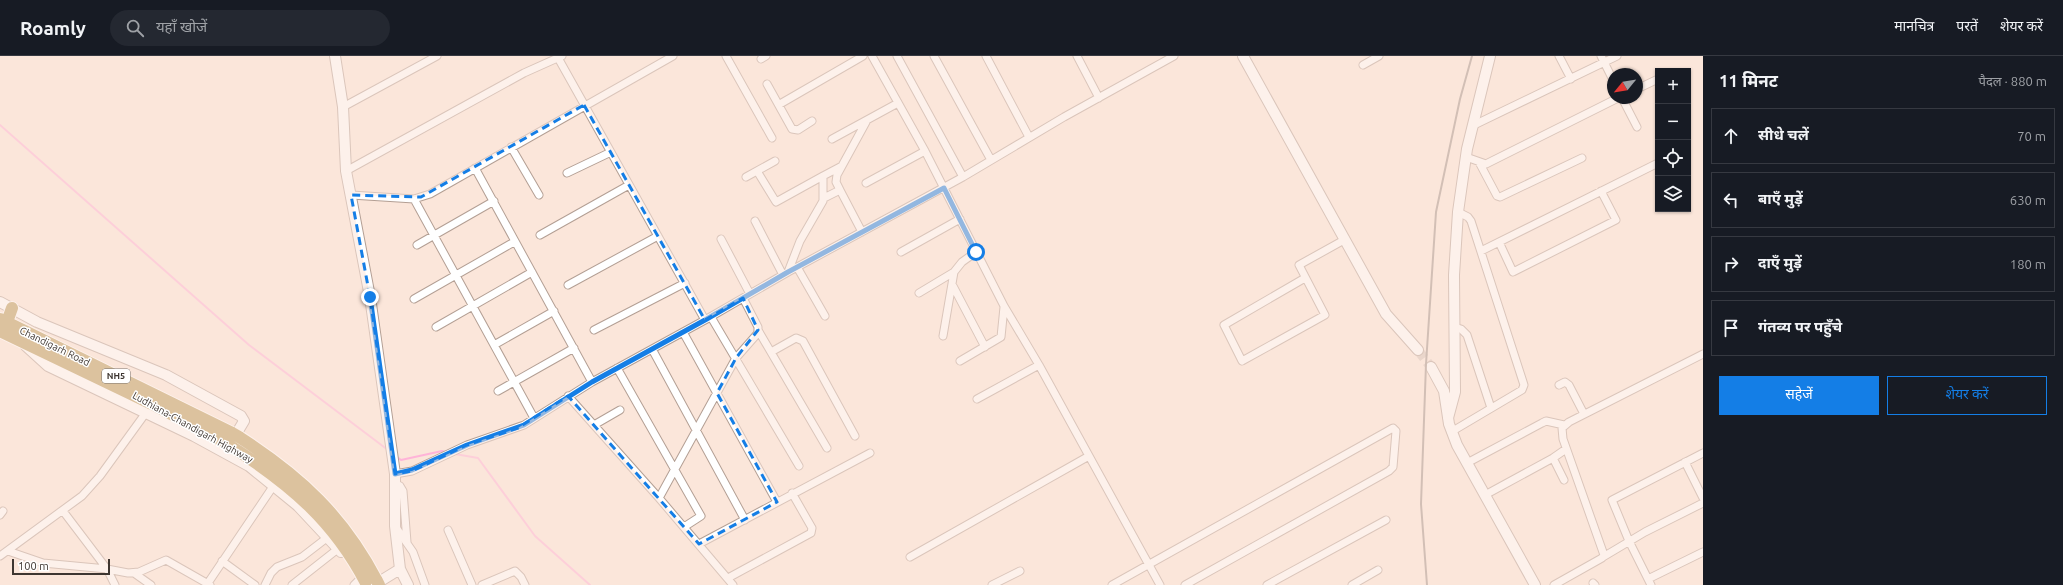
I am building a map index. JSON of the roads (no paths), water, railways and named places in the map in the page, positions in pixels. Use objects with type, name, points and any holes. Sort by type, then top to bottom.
[{"type":"highway","points":[[2,324],[12,308]]},
{"type":"highway","name":"Ludhiana-Chandigarh Highway","points":[[2,324],[20,341],[231,443]]},
{"type":"highway","name":"Chandigarh Road","points":[[2,324],[231,443]]},
{"type":"highway","name":"NH5","points":[[231,443],[279,464],[302,482],[333,514],[356,544],[367,584]]},
{"type":"street","points":[[335,56],[343,107],[346,171],[370,297],[392,448],[395,479],[395,526],[400,569],[404,583]]},
{"type":"street","points":[[343,107],[437,56]]},
{"type":"street","points":[[351,195],[414,199],[430,194],[673,56]]},
{"type":"street","points":[[726,56],[772,138]]},
{"type":"street","points":[[780,104],[863,56]]},
{"type":"street","points":[[872,56],[925,151],[1004,306],[1039,365],[1160,585]]},
{"type":"street","points":[[898,56],[963,177]]},
{"type":"street","points":[[934,56],[991,160]]},
{"type":"street","points":[[986,56],[1030,137]]},
{"type":"street","points":[[1077,56],[1099,98]]},
{"type":"street","points":[[395,479],[456,450],[483,439],[518,428],[592,382],[708,318],[785,273],[944,188],[1030,137],[1174,56]]},
{"type":"street","points":[[1243,56],[1386,314],[1418,350]]},
{"type":"street","points":[[1363,65],[1379,56]]},
{"type":"street","points":[[1448,418],[1455,392],[1454,327],[1458,212],[1472,126],[1490,56]]},
{"type":"street","points":[[1559,56],[1571,79]]},
{"type":"street","points":[[1472,126],[1571,79],[1603,59],[1617,56]]},
{"type":"street","points":[[346,171],[524,73],[559,57],[584,106],[685,283],[736,358],[799,466]]},
{"type":"street","points":[[1643,86],[1655,81]]},
{"type":"street","points":[[767,84],[780,104],[790,126],[795,131],[812,121]]},
{"type":"street","points":[[832,139],[866,122],[898,103]]},
{"type":"street","points":[[1466,157],[1480,164],[1486,164],[1607,104]]},
{"type":"street","points":[[1625,104],[1637,127]]},
{"type":"street","points":[[862,232],[840,190],[836,179],[866,122]]},
{"type":"street","points":[[511,147],[539,195]]},
{"type":"street","points":[[866,183],[925,151]]},
{"type":"street","points":[[567,174],[611,152]]},
{"type":"street","points":[[1480,164],[1497,196],[1500,197],[1582,158]]},
{"type":"street","points":[[746,177],[775,161]]},
{"type":"street","points":[[1481,251],[1655,165]]},
{"type":"street","points":[[757,171],[776,202],[841,167]]},
{"type":"street","points":[[475,168],[494,201],[514,242],[554,311],[592,382]]},
{"type":"street","points":[[785,273],[800,241],[824,198],[823,176]]},
{"type":"street","points":[[540,235],[629,185]]},
{"type":"street","points":[[824,198],[840,190]]},
{"type":"street","points":[[1499,242],[1513,272],[1616,220],[1601,192]]},
{"type":"street","points":[[414,199],[534,418]]},
{"type":"street","points":[[417,245],[494,201]]},
{"type":"street","points":[[1451,432],[1522,390],[1524,385],[1470,219],[1458,212]]},
{"type":"street","points":[[901,252],[960,219]]},
{"type":"street","points":[[755,221],[785,273]]},
{"type":"street","points":[[568,285],[658,236]]},
{"type":"street","points":[[721,239],[746,296],[758,330],[827,448]]},
{"type":"street","points":[[1305,278],[1224,325],[1242,361],[1325,316],[1299,265],[1344,240]]},
{"type":"street","points":[[414,299],[514,242]]},
{"type":"street","points":[[920,293],[954,272],[962,262],[976,252]]},
{"type":"street","points":[[797,267],[826,316]]},
{"type":"street","points":[[436,327],[532,272]]},
{"type":"street","points":[[943,336],[953,286],[954,272]]},
{"type":"street","points":[[594,330],[685,283]]},
{"type":"street","points":[[953,286],[985,347]]},
{"type":"street","points":[[0,302],[37,322],[166,375],[241,416],[244,422],[231,443]]},
{"type":"street","points":[[960,361],[1001,337],[1004,306]]},
{"type":"street","points":[[494,345],[554,311]]},
{"type":"street","points":[[1454,327],[1461,329],[1467,335],[1491,408]]},
{"type":"street","points":[[659,498],[736,358],[757,335],[758,330]]},
{"type":"street","points":[[683,332],[777,502]]},
{"type":"street","points":[[771,352],[796,338],[803,341],[855,436]]},
{"type":"street","points":[[20,341],[48,366],[145,414],[194,436],[231,443],[249,466],[298,506],[339,548],[367,584],[400,569]]},
{"type":"street","points":[[498,391],[574,348]]},
{"type":"street","points":[[652,349],[745,520]]},
{"type":"street","points":[[1603,557],[1600,543],[1561,433],[1564,425],[1703,354]]},
{"type":"street","points":[[977,399],[1039,365]]},
{"type":"street","points":[[1430,367],[1444,391],[1451,432],[1535,585]]},
{"type":"street","points":[[617,368],[701,516],[684,527]]},
{"type":"street","points":[[1559,385],[1566,382],[1569,385],[1584,414]]},
{"type":"street","points":[[568,396],[659,498],[733,585]]},
{"type":"street","points":[[594,426],[620,410]]},
{"type":"street","points":[[0,556],[63,511],[90,488],[145,414]]},
{"type":"street","points":[[1467,463],[1546,421],[1564,425]]},
{"type":"street","points":[[1112,585],[1393,428],[1396,431],[1393,467],[1389,471],[1185,585]]},
{"type":"street","points":[[1485,495],[1553,458],[1566,449]]},
{"type":"street","points":[[699,544],[792,493],[870,453]]},
{"type":"street","points":[[1703,453],[1612,500],[1629,541],[1650,582],[1703,552]]},
{"type":"street","points":[[910,557],[1089,456]]},
{"type":"street","points":[[1553,458],[1564,480]]},
{"type":"street","points":[[1685,462],[1703,498]]},
{"type":"street","points":[[395,479],[403,491],[407,542]]},
{"type":"street","points":[[134,573],[166,560],[209,584],[222,561],[274,485]]},
{"type":"street","points":[[728,578],[811,533],[812,528],[792,493]]},
{"type":"street","points":[[1554,585],[1629,541],[1703,503]]},
{"type":"street","points":[[63,511],[107,569],[114,585]]},
{"type":"street","points":[[1267,585],[1386,520]]},
{"type":"street","points":[[395,526],[407,542],[416,560],[425,585]]},
{"type":"street","points":[[448,530],[472,585]]},
{"type":"street","points":[[265,585],[271,573],[277,567],[299,559],[328,537]]},
{"type":"street","points":[[292,585],[339,548]]},
{"type":"street","points":[[8,551],[43,563],[134,573],[151,585]]},
{"type":"street","points":[[222,561],[255,585]]},
{"type":"street","points":[[1352,585],[1378,570]]},
{"type":"street","points":[[992,585],[1020,571]]},
{"type":"street","points":[[482,585],[514,572],[520,577],[525,585]]},
{"type":"waterway","points":[[0,125],[249,345],[388,450]]},
{"type":"waterway","points":[[397,457],[401,460],[442,451],[446,452]]},
{"type":"waterway","points":[[455,454],[478,458],[535,536],[590,585]]},
{"type":"tunnel","points":[[1418,350],[1431,367]]},
{"type":"railway","points":[[1427,585],[1421,504],[1426,364],[1436,212],[1460,99],[1472,56]]}]
